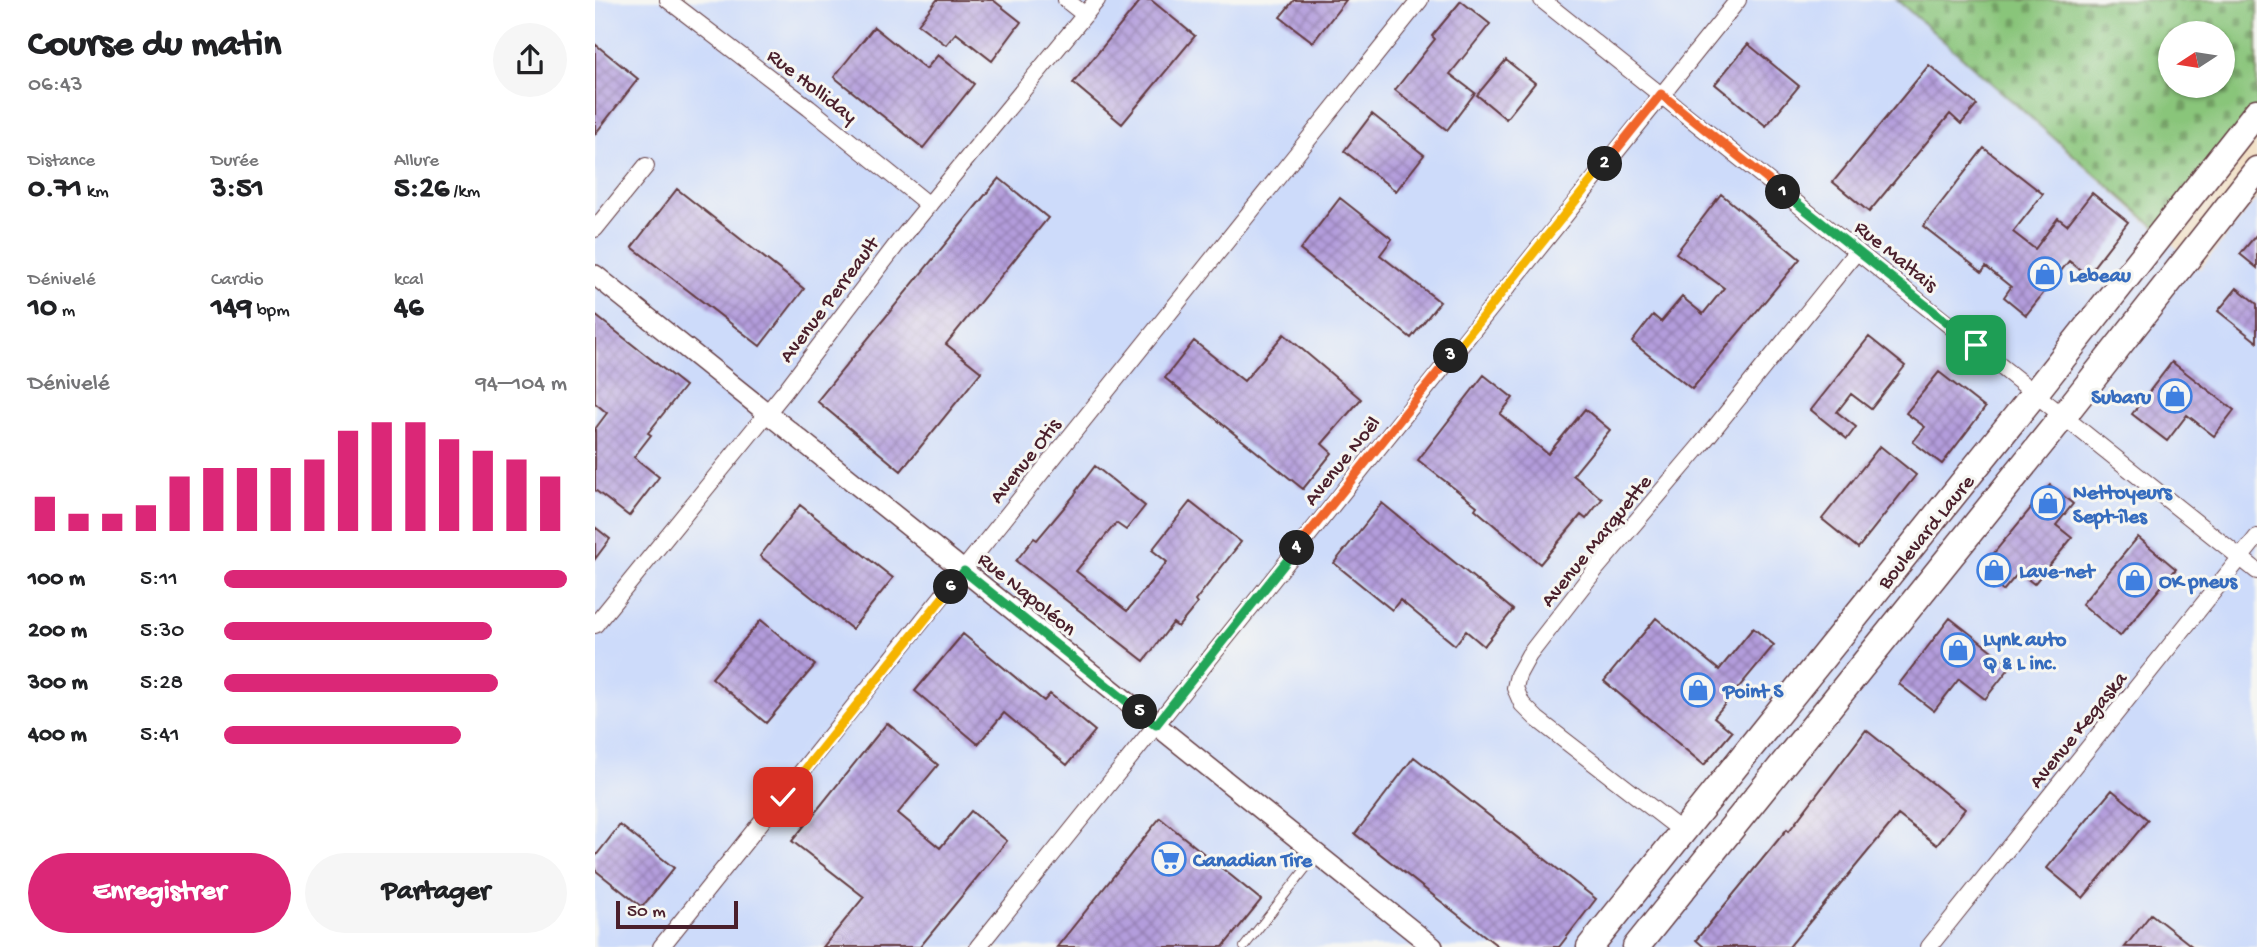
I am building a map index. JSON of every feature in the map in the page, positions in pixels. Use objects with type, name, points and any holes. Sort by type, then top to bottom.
[{"type":"highway","name":"Boulevard Laure","points":[[1590,947],[2257,112]]},
{"type":"highway","name":"Boulevard Laure","points":[[1636,947],[2064,415],[2257,170]]},
{"type":"street","name":"Rue Holliday","points":[[668,0],[809,108],[929,205]]},
{"type":"street","points":[[1066,0],[1086,15]]},
{"type":"street","name":"Avenue Perreault","points":[[595,625],[785,391],[900,240],[1097,0]]},
{"type":"street","name":"Avenue Otis","points":[[661,947],[1420,0]]},
{"type":"street","name":"Rue Maltais","points":[[1542,0],[2257,571]]},
{"type":"street","name":"Avenue Noël","points":[[978,947],[1738,0]]},
{"type":"street","points":[[595,229],[646,166]]},
{"type":"street","name":"Avenue Marquette","points":[[1683,832],[1537,719],[1523,704],[1515,688],[1518,675],[1595,570],[1716,426],[1857,251]]},
{"type":"street","name":"Rue Napoléon","points":[[595,275],[1433,947]]},
{"type":"street","name":"Avenue Kegaska","points":[[1929,947],[2257,537]]},
{"type":"lane","points":[[1244,947],[1317,854]]},
{"type":"shaded area","points":[[595,0],[1896,0],[2200,269],[2257,198],[2257,947],[595,947]]},
{"type":"green space","points":[[1897,0],[2257,0],[2257,111],[2162,233]]},
{"type":"building","points":[[937,0],[993,0],[1021,22],[992,61],[956,33],[946,45],[918,24]]},
{"type":"building","points":[[1141,0],[1151,0],[1195,36],[1122,124],[1073,83]]},
{"type":"building","points":[[1294,0],[1346,0],[1313,42],[1280,17]]},
{"type":"building","points":[[1461,1],[1490,24],[1450,74],[1475,93],[1447,130],[1395,90],[1435,39],[1432,36]]},
{"type":"building","points":[[874,27],[926,69],[938,55],[974,84],[923,148],[834,77]]},
{"type":"building","points":[[595,44],[638,79],[595,134]]},
{"type":"building","points":[[1748,44],[1799,86],[1766,126],[1715,84]]},
{"type":"building","points":[[1506,60],[1535,83],[1506,119],[1477,95]]},
{"type":"building","points":[[1929,65],[1977,105],[1961,124],[1950,114],[1869,212],[1833,182]]},
{"type":"building","points":[[1372,114],[1424,155],[1396,191],[1344,151]]},
{"type":"building","points":[[1984,148],[2043,194],[2013,232],[2035,249],[2058,218],[2067,225],[2092,193],[2128,222],[2087,275],[2069,261],[2026,315],[2004,297],[2011,287],[1986,267],[1982,272],[1923,226]]},
{"type":"building","points":[[999,178],[1048,218],[946,344],[981,372],[901,471],[817,401]]},
{"type":"building","points":[[677,189],[804,289],[760,346],[632,247]]},
{"type":"building","points":[[1721,194],[1800,259],[1692,389],[1632,342],[1653,315],[1661,322],[1682,297],[1703,314],[1724,288],[1676,253]]},
{"type":"building","points":[[1340,198],[1392,239],[1380,255],[1440,302],[1411,338],[1300,250]]},
{"type":"building","points":[[2257,234],[2257,268],[2240,254]]},
{"type":"building","points":[[2237,288],[2257,304],[2257,342],[2218,311]]},
{"type":"building","points":[[595,315],[685,386],[648,433],[651,435],[634,457],[659,477],[629,516],[595,490],[595,429],[607,413],[595,403]]},
{"type":"building","points":[[1284,334],[1361,399],[1322,444],[1332,453],[1303,489],[1165,378],[1194,341],[1244,381]]},
{"type":"building","points":[[1869,337],[1905,366],[1871,409],[1851,394],[1837,412],[1856,427],[1847,439],[1811,410]]},
{"type":"building","points":[[2172,362],[2234,410],[2214,436],[2187,415],[2167,441],[2132,414]]},
{"type":"building","points":[[1939,372],[1985,408],[1942,464],[1913,442],[1925,427],[1906,413]]},
{"type":"building","points":[[1484,375],[1513,398],[1500,414],[1548,454],[1585,409],[1610,430],[1573,475],[1602,499],[1586,519],[1581,515],[1540,564],[1475,509],[1477,506],[1418,460]]},
{"type":"building","points":[[1880,446],[1916,475],[1858,548],[1822,519]]},
{"type":"building","points":[[1095,466],[1145,506],[1126,530],[1116,523],[1076,571],[1127,611],[1167,562],[1152,550],[1190,502],[1241,542],[1195,601],[1197,604],[1178,627],[1173,623],[1144,661],[1016,561],[1077,492]]},
{"type":"building","points":[[2050,485],[2073,504],[2056,525],[2072,538],[2034,584],[2019,572],[2003,591],[1979,571]]},
{"type":"building","points":[[1382,503],[1513,610],[1484,646],[1466,631],[1455,645],[1400,600],[1392,610],[1334,563]]},
{"type":"building","points":[[800,505],[893,578],[852,629],[760,556]]},
{"type":"building","points":[[595,527],[610,539],[595,559]]},
{"type":"building","points":[[2138,537],[2176,569],[2120,636],[2082,604]]},
{"type":"building","points":[[1656,618],[1719,670],[1753,628],[1774,645],[1714,717],[1732,732],[1704,765],[1604,681]]},
{"type":"building","points":[[1950,618],[2011,666],[1985,699],[1959,679],[1934,711],[1899,684]]},
{"type":"building","points":[[761,620],[815,665],[766,723],[712,678]]},
{"type":"building","points":[[963,634],[1044,701],[1050,694],[1095,731],[1067,765],[1004,713],[978,744],[915,691]]},
{"type":"building","points":[[887,723],[938,765],[898,813],[940,848],[971,811],[1007,841],[920,947],[823,947],[864,897],[792,841]]},
{"type":"building","points":[[1866,730],[1965,809],[1937,845],[1898,815],[1789,947],[1704,947],[1696,940],[1787,829],[1789,831]]},
{"type":"building","points":[[1414,757],[1596,899],[1559,947],[1499,947],[1355,834]]},
{"type":"building","points":[[2112,790],[2148,820],[2083,898],[2047,868]]},
{"type":"building","name":"Canadian Tire","points":[[1160,818],[1261,900],[1223,947],[1057,947]]},
{"type":"building","points":[[620,825],[674,868],[642,907],[595,870],[595,857]]},
{"type":"building","points":[[2151,914],[2193,947],[2125,947]]},
{"type":"place","name":"Lebeau","points":[[2045,274]]},
{"type":"place","name":"Subaru","points":[[2175,396]]},
{"type":"place","name":"Nettoyeurs Sept-îles","points":[[2048,503]]},
{"type":"place","name":"Lave-net","points":[[1994,570]]},
{"type":"place","name":"OK pneus","points":[[2135,580]]},
{"type":"place","name":"Lynk auto Q & L inc.","points":[[1958,650]]},
{"type":"place","name":"Point S","points":[[1698,690]]},
{"type":"place","name":"Canadian Tire","points":[[1169,859]]},
{"type":"route","points":[[783,797],[964,571],[1156,725],[1661,94],[1976,345]]}]
